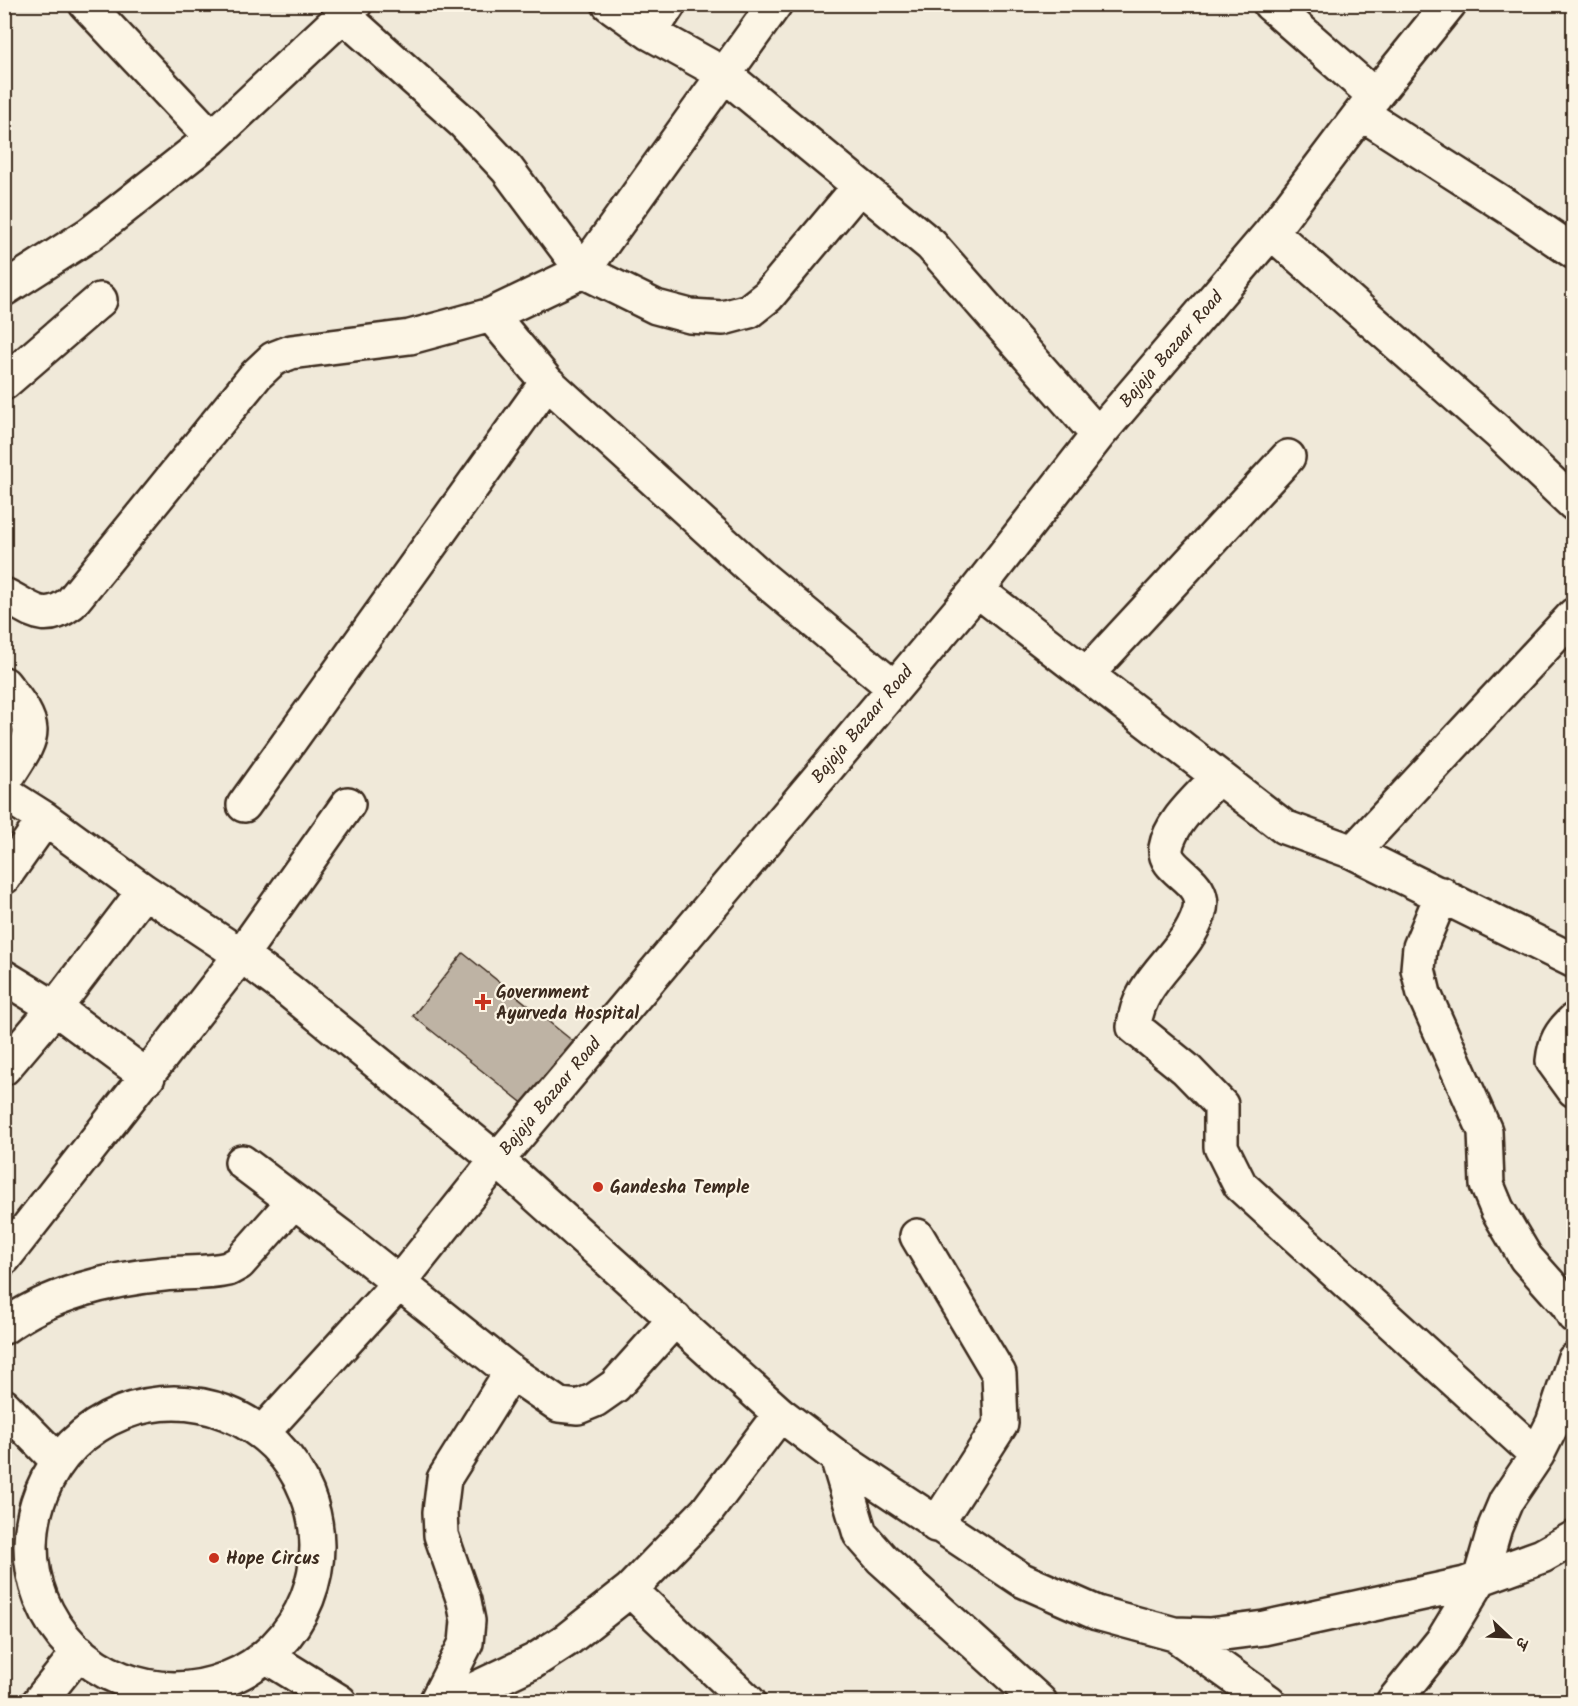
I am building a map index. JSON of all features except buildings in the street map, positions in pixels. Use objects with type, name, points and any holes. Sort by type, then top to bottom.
[{"type":"street","points":[[86,4],[212,138]]},
{"type":"street","points":[[609,4],[650,33],[724,74],[931,245],[1098,435]]},
{"type":"street","points":[[650,33],[669,4]]},
{"type":"street","points":[[4,595],[42,615],[58,612],[71,603],[256,375],[273,359],[291,351],[410,337],[491,315],[583,271],[776,4]]},
{"type":"street","points":[[1270,4],[1368,104],[1574,252]]},
{"type":"street","name":"Bajaja Bazaar Road","points":[[263,1432],[398,1284],[497,1160],[976,590],[1098,435],[1271,232],[1368,104],[1449,4]]},
{"type":"street","points":[[4,289],[90,234],[212,138],[349,10],[464,123],[507,169],[583,271],[656,307],[690,316],[723,318],[749,311],[768,296],[860,186]]},
{"type":"street","points":[[1271,232],[1498,432],[1574,504]]},
{"type":"street","points":[[4,383],[100,300]]},
{"type":"street","points":[[491,315],[547,382],[761,577],[893,687]]},
{"type":"street","points":[[244,805],[547,382]]},
{"type":"street","points":[[1087,674],[1288,457]]},
{"type":"street","points":[[976,590],[1087,674],[1217,778],[1284,827],[1353,852],[1574,961]]},
{"type":"street","points":[[1353,852],[1574,615]]},
{"type":"street","points":[[4,684],[24,709],[31,723],[29,742],[4,782]]},
{"type":"street","points":[[1217,778],[1176,826],[1166,849],[1169,863],[1191,880],[1199,895],[1200,912],[1189,934],[1144,992],[1136,1011],[1134,1028],[1186,1069],[1221,1105],[1221,1146],[1240,1185],[1537,1455]]},
{"type":"street","points":[[4,794],[45,819],[144,891],[241,955],[497,1160],[780,1414],[837,1457],[936,1525],[1022,1580],[1062,1599],[1097,1612],[1174,1634],[1209,1635],[1264,1628],[1480,1578],[1542,1556],[1574,1538]]},
{"type":"street","points":[[4,1257],[148,1077],[241,955],[348,804]]},
{"type":"street","points":[[4,877],[45,819]]},
{"type":"street","points":[[4,1068],[55,1008],[144,891]]},
{"type":"street","points":[[1442,894],[1420,947],[1418,969],[1424,994],[1485,1131],[1487,1185],[1497,1209],[1526,1258],[1568,1305],[1574,1316]]},
{"type":"street","points":[[4,977],[55,1008],[148,1077]]},
{"type":"street","points":[[1574,1020],[1561,1032],[1555,1044],[1553,1061],[1574,1090]]},
{"type":"street","points":[[242,1162],[511,1372],[559,1405],[578,1407],[596,1400],[615,1386],[675,1319]]},
{"type":"street","points":[[4,1327],[20,1315],[87,1288],[153,1275],[214,1272],[228,1269],[238,1263],[294,1201]]},
{"type":"street","points":[[917,1236],[999,1374],[1001,1424],[936,1525]]},
{"type":"street","points":[[1393,1701],[1443,1640],[1480,1578],[1495,1527],[1506,1501],[1537,1455],[1554,1423],[1574,1360]]},
{"type":"street","points":[[436,1701],[466,1643],[468,1621],[464,1601],[441,1535],[440,1512],[444,1479],[511,1372]]},
{"type":"street","points":[[178,1402],[222,1410],[263,1432],[292,1463],[311,1501],[318,1543],[312,1585],[294,1624],[266,1656],[226,1680],[179,1690],[132,1684],[90,1663],[57,1630],[36,1590],[30,1545],[38,1501],[58,1461],[91,1428],[132,1408],[178,1402]]},
{"type":"street","points":[[4,1406],[58,1461]]},
{"type":"street","points":[[447,1701],[534,1661],[568,1639],[630,1590],[707,1511],[780,1414]]},
{"type":"street","points":[[837,1457],[860,1534],[882,1559],[1040,1701]]},
{"type":"street","points":[[630,1590],[749,1701]]},
{"type":"street","points":[[1174,1634],[1269,1701]]},
{"type":"street","points":[[39,1701],[79,1652]]},
{"type":"street","points":[[266,1656],[340,1701]]},
{"type":"place","name":"Government Ayurveda Hospital","points":[[483,1002]]},
{"type":"place","name":"Gandesha Temple","points":[[598,1187]]},
{"type":"place","name":"Hope Circus","points":[[214,1558]]}]
